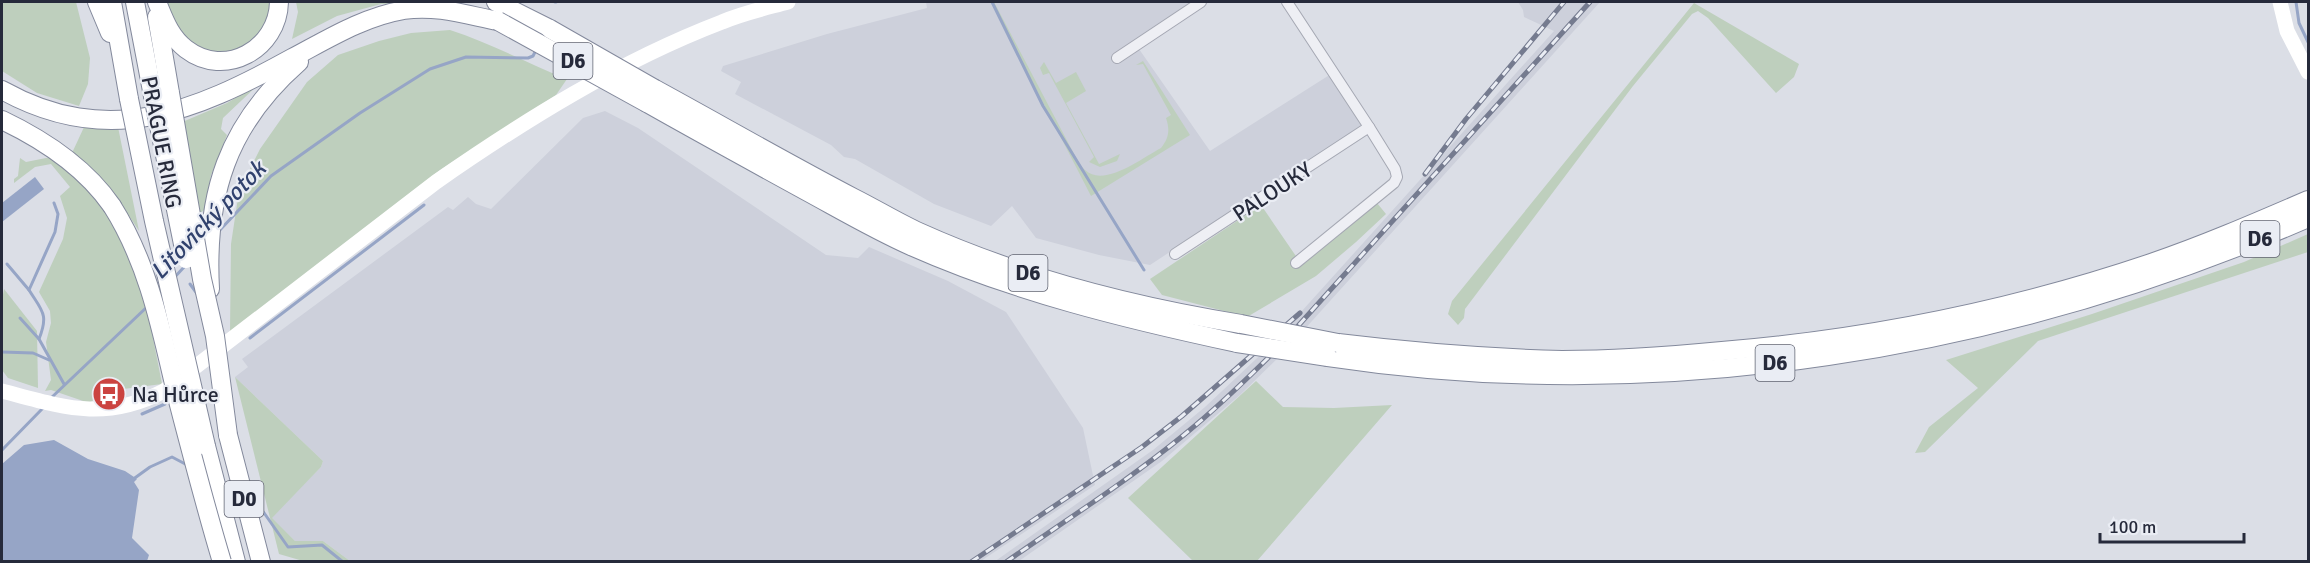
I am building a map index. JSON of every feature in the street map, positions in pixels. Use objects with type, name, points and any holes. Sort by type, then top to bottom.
[{"type":"highway","points":[[98,2],[124,69]]},
{"type":"highway","name":"PRAGUE RING","points":[[112,2],[129,99],[178,332],[236,561]]},
{"type":"highway","name":"PRAGUE RING","points":[[135,2],[161,94],[174,206],[228,435],[261,561]]},
{"type":"highway","points":[[156,2],[161,94],[214,336]]},
{"type":"highway","points":[[156,2],[169,28],[182,46],[198,56],[218,61],[239,58],[259,47],[273,30],[279,2]]},
{"type":"highway","name":"D6","points":[[460,2],[503,8],[550,29],[651,96],[918,231],[971,253],[1072,287],[1165,311],[1241,324],[1333,350],[1430,369],[1571,376],[1675,372],[1857,352],[1997,324],[2078,302],[2179,270],[2308,218]]},
{"type":"highway","points":[[2,90],[34,105],[70,116],[109,120],[143,119],[169,114],[199,103],[366,21],[406,10],[503,8]]},
{"type":"highway","name":"D6","points":[[503,8],[842,211],[932,255],[987,277],[1071,304],[1159,327],[1237,343],[1333,350],[1432,352],[1563,360],[1669,356],[1774,347],[1855,335],[1993,308],[2073,286],[2151,263],[2308,200]]},
{"type":"highway","points":[[228,435],[214,336],[209,279],[210,235],[218,184],[237,136],[254,109],[272,87],[329,38]]},
{"type":"highway","points":[[2,120],[40,140],[67,159],[105,196],[123,223],[144,269],[155,302],[222,561]]},
{"type":"main road","points":[[2,392],[70,408],[91,410],[137,404],[164,392],[436,182],[482,150],[569,96],[623,67],[723,21],[788,2]]},
{"type":"main road","points":[[2280,2],[2287,31],[2308,72]]},
{"type":"street","points":[[1117,58],[1201,2]]},
{"type":"street","points":[[1287,2],[1369,127],[1395,169],[1397,177],[1394,183],[1296,263]]},
{"type":"street","name":"PALOUKY","points":[[1175,254],[1369,127]]},
{"type":"shaded area","points":[[926,2],[1209,2],[1139,49],[1210,151],[1331,74],[1363,125],[1150,265],[1099,255],[1036,238],[1012,206],[991,226],[934,204],[855,159],[844,157],[831,145],[735,94],[741,82],[721,71],[723,66],[827,34],[927,8]]},
{"type":"shaded area","points":[[1518,2],[1600,2],[1284,352],[1240,395],[1162,461],[1019,561],[994,562],[1153,450],[1205,407],[1274,342],[1554,31],[1524,17]]},
{"type":"shaded area","points":[[605,111],[638,128],[826,255],[858,258],[869,247],[948,281],[1006,312],[1083,428],[1095,485],[981,561],[350,561],[323,541],[295,541],[271,518],[321,467],[323,461],[235,377],[248,367],[242,359],[448,207],[453,210],[468,197],[476,204],[491,209],[583,118]]},
{"type":"green space","points":[[2,2],[76,2],[90,58],[88,84],[79,106],[37,93],[2,71]]},
{"type":"green space","points":[[164,2],[275,2],[267,32],[230,56],[189,46]]},
{"type":"green space","points":[[296,2],[425,2],[381,4],[337,16],[292,39],[298,12]]},
{"type":"green space","points":[[991,2],[994,2],[1076,158],[1085,170],[1093,175],[1112,174],[1161,148],[1166,141],[1168,126],[1166,118],[1171,115],[1143,64],[1136,65],[1143,61],[1190,135],[1091,196]]},
{"type":"green space","points":[[1694,3],[1799,64],[1794,77],[1776,93],[1708,18],[1698,11],[1692,14],[1633,86],[1465,309],[1464,318],[1458,325],[1448,314],[1452,301]]},
{"type":"green space","points":[[450,30],[567,79],[556,95],[440,170],[230,332],[231,244],[239,191],[260,149],[307,82],[338,55],[411,33]]},
{"type":"green space","points":[[1044,62],[1056,83],[1076,72],[1086,91],[1066,103],[1099,164],[1120,154],[1117,161],[1100,167],[1089,162],[1094,157],[1049,73],[1043,75],[1040,68]]},
{"type":"green space","points":[[260,83],[223,118],[221,129],[227,135],[211,175],[204,210],[195,218],[180,123],[227,103]]},
{"type":"green space","points":[[85,125],[118,127],[139,231],[114,193],[72,153]]},
{"type":"green space","points":[[51,157],[71,171],[101,204],[127,245],[147,307],[162,384],[108,391],[89,403],[51,390],[45,391],[51,380],[46,342],[51,323],[50,311],[39,292],[63,239],[67,218],[60,196],[70,187],[51,164],[35,167],[14,183],[14,179],[18,176],[20,158],[26,162]]},
{"type":"green space","points":[[1377,203],[1386,214],[1356,242],[1316,276],[1247,317],[1162,295],[1150,279],[1261,205],[1300,262]]},
{"type":"green space","points":[[2308,234],[2308,252],[2038,341],[1925,452],[1915,453],[1929,427],[1978,388],[1946,360],[2092,314],[2244,262]]},
{"type":"green space","points":[[4,289],[37,331],[38,388],[8,378],[2,370]]},
{"type":"green space","points":[[235,377],[323,461],[321,467],[272,518],[295,541],[323,541],[350,561],[303,561],[279,554]]},
{"type":"green space","points":[[1256,381],[1283,407],[1334,408],[1392,405],[1257,561],[1193,561],[1128,498]]},
{"type":"water","points":[[35,177],[44,189],[2,222],[2,203]]},
{"type":"water","points":[[54,440],[88,459],[125,471],[137,479],[134,482],[139,490],[132,538],[149,555],[147,561],[2,561],[2,464],[24,445]]},
{"type":"waterway","points":[[992,2],[1043,106],[1144,270]]},
{"type":"waterway","points":[[2296,2],[2299,23],[2308,42]]},
{"type":"waterway","name":"Litovický potok","points":[[219,231],[271,176],[360,113],[430,69],[466,57],[528,58],[533,56],[536,50]]},
{"type":"waterway","points":[[39,339],[43,313],[29,290],[55,232],[58,214],[54,203]]},
{"type":"waterway","points":[[250,338],[424,205]]},
{"type":"waterway","points":[[7,264],[29,290]]},
{"type":"waterway","name":"Litovický potok","points":[[173,279],[185,266]]},
{"type":"waterway","points":[[190,284],[198,295]]},
{"type":"waterway","name":"Litovický potok","points":[[51,398],[148,306]]},
{"type":"waterway","points":[[20,318],[39,339],[64,384]]},
{"type":"waterway","points":[[2,352],[33,353],[49,360]]},
{"type":"waterway","points":[[142,414],[165,404]]},
{"type":"waterway","name":"Litovický potok","points":[[2,450],[43,408]]},
{"type":"waterway","points":[[132,480],[150,467],[172,457],[189,466]]},
{"type":"waterway","points":[[225,488],[237,496]]},
{"type":"waterway","points":[[253,505],[262,510],[288,547],[322,545],[343,562]]},
{"type":"railway","points":[[1425,174],[1466,119],[1564,2]]},
{"type":"railway","points":[[1006,562],[1164,451],[1245,381],[1279,347],[1590,2]]},
{"type":"railway","points":[[971,562],[1142,447],[1182,416],[1300,313]]},
{"type":"place","name":"Na Hůrce","points":[[109,394]]}]
